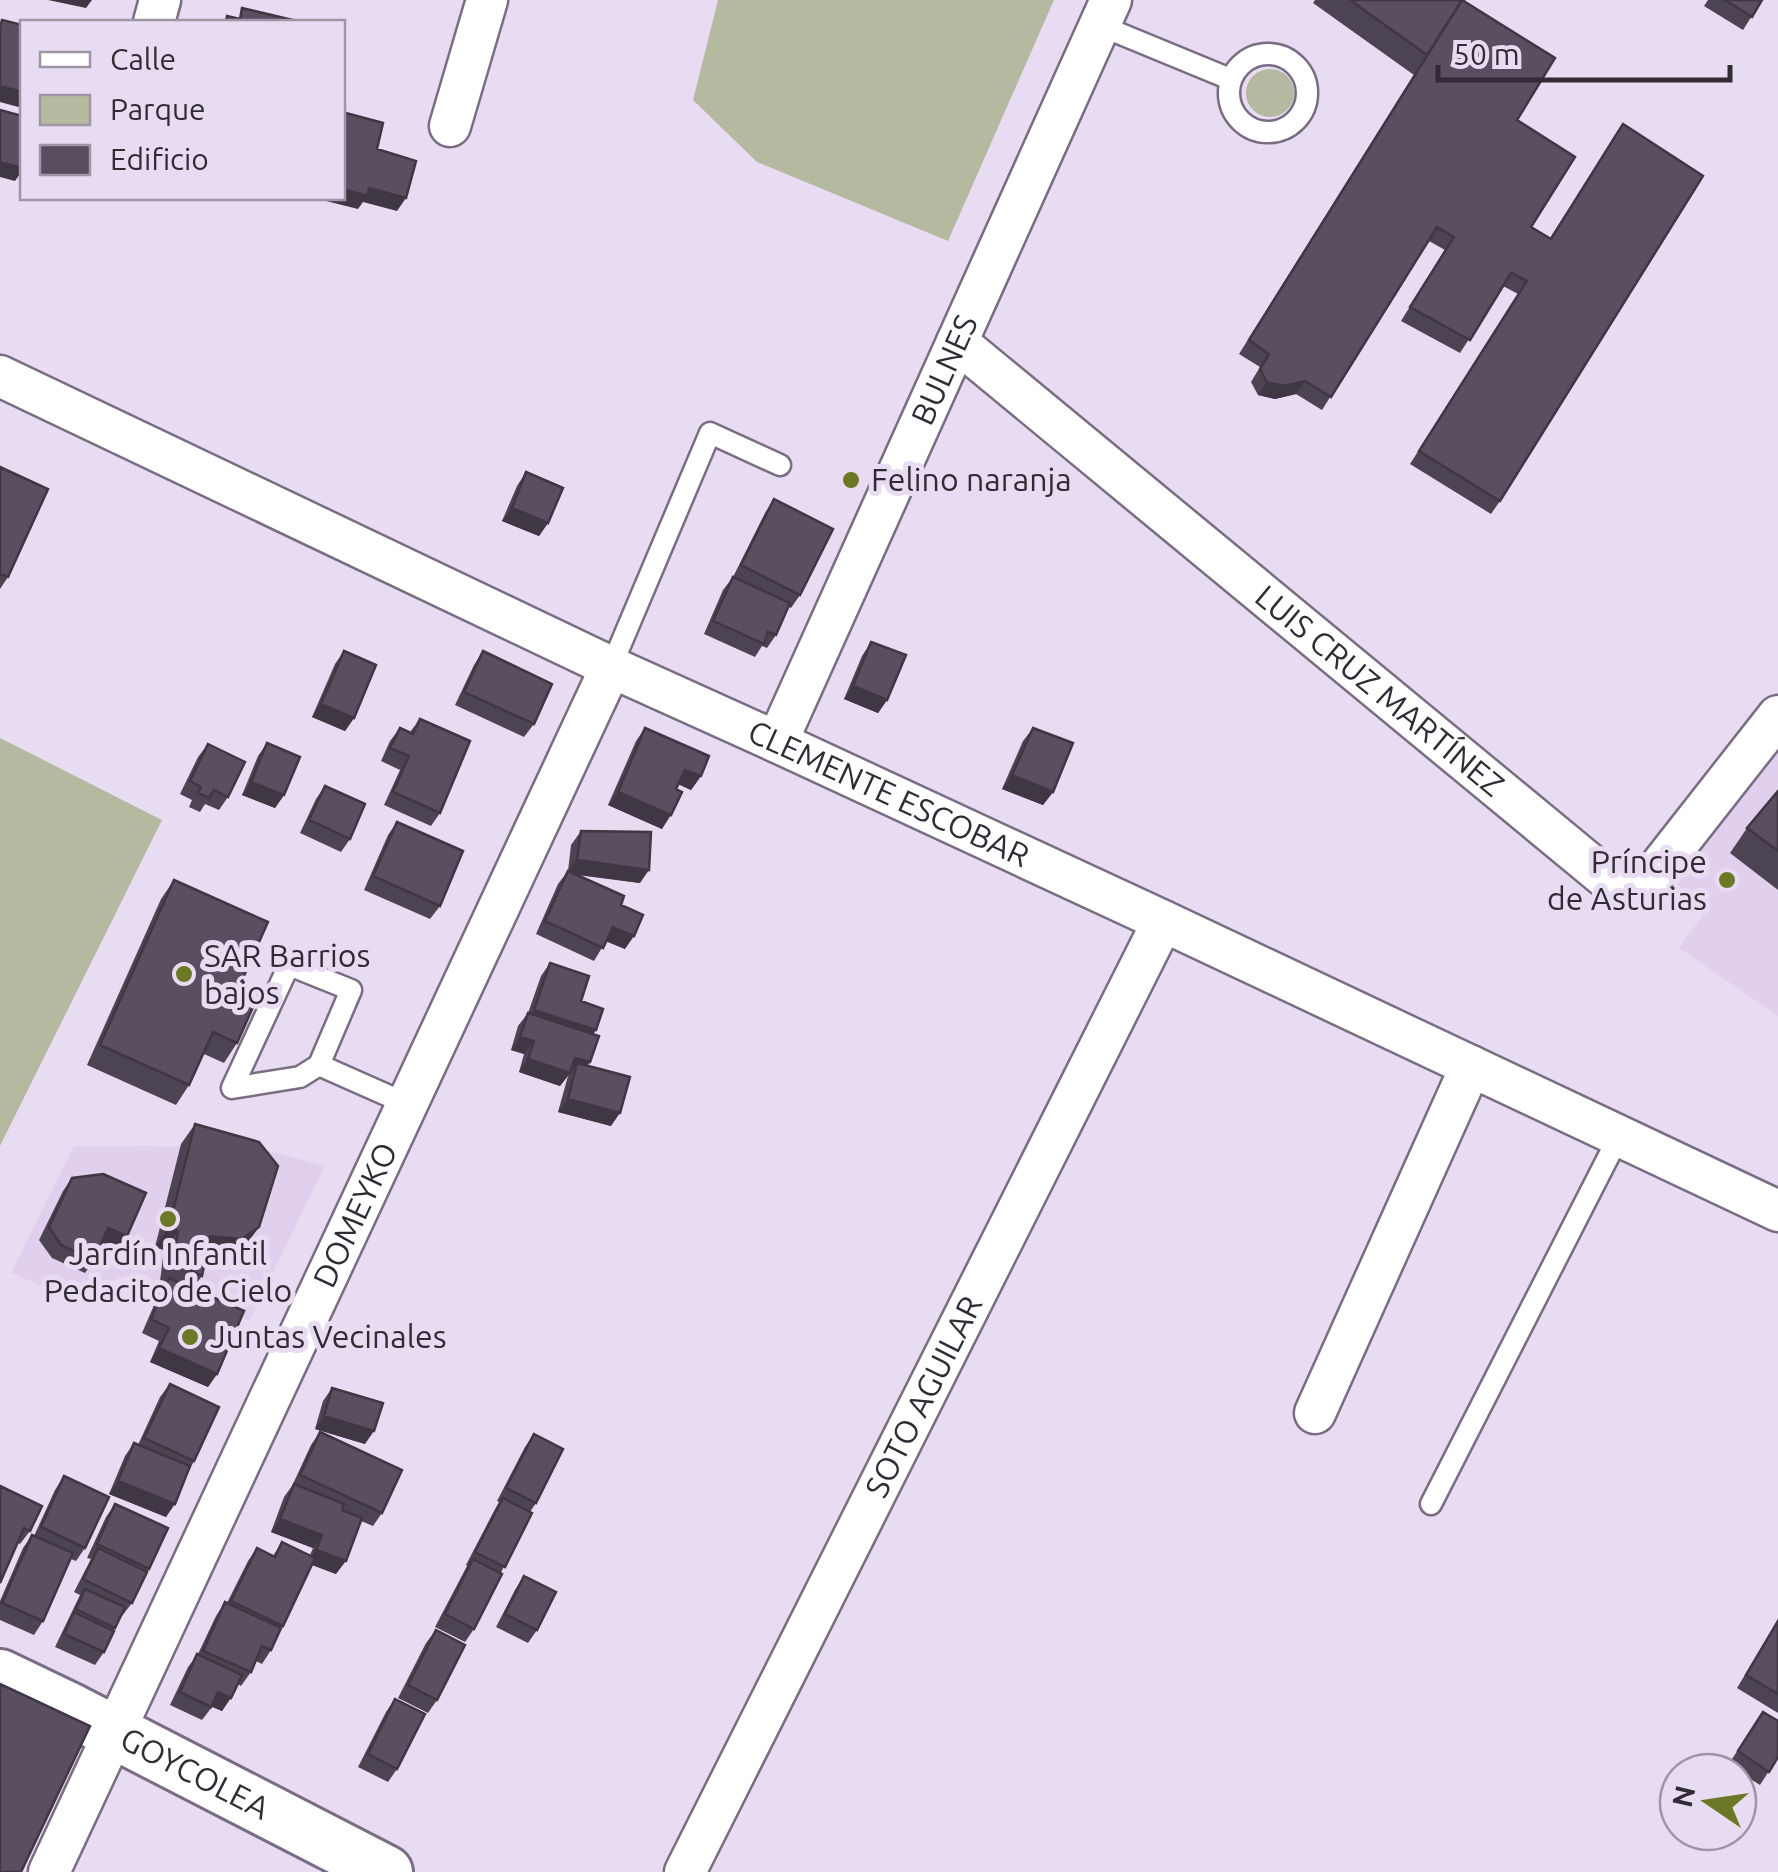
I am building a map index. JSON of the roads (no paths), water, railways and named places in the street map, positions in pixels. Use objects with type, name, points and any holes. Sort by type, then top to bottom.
[{"type":"street","points":[[450,126],[487,0]]},
{"type":"street","name":"BULNES","points":[[777,742],[1105,12]]},
{"type":"street","name":"LUIS CRUZ MARTÍNEZ","points":[[957,342],[1610,881],[1647,884],[1778,716]]},
{"type":"street","name":"CLEMENTE ESCOBAR","points":[[0,376],[611,668],[1163,921],[1778,1210]]},
{"type":"street","name":"DOMEYKO","points":[[49,1872],[611,668]]},
{"type":"street","name":"SOTO AGUILAR","points":[[685,1872],[1163,921]]},
{"type":"street","points":[[1315,1413],[1471,1066]]},
{"type":"street","name":"GOYCOLEA","points":[[0,1676],[386,1872]]},
{"type":"lane","points":[[1105,12],[1230,79]]},
{"type":"lane","points":[[611,668],[710,433],[780,465]]},
{"type":"lane","points":[[290,965],[352,990],[319,1064],[300,1077],[232,1088],[290,965]]},
{"type":"lane","points":[[319,1064],[407,1104]]},
{"type":"lane","points":[[1431,1504],[1619,1136]]},
{"type":"place","name":"Felino naranja","points":[[851,480]]},
{"type":"place","name":"Príncipe de Asturias","points":[[1727,880]]},
{"type":"place","name":"SAR Barrios bajos","points":[[184,974]]},
{"type":"place","name":"Jardín Infantil Pedacito de Cielo","points":[[168,1219]]},
{"type":"place","name":"Juntas Vecinales","points":[[190,1337]]}]
